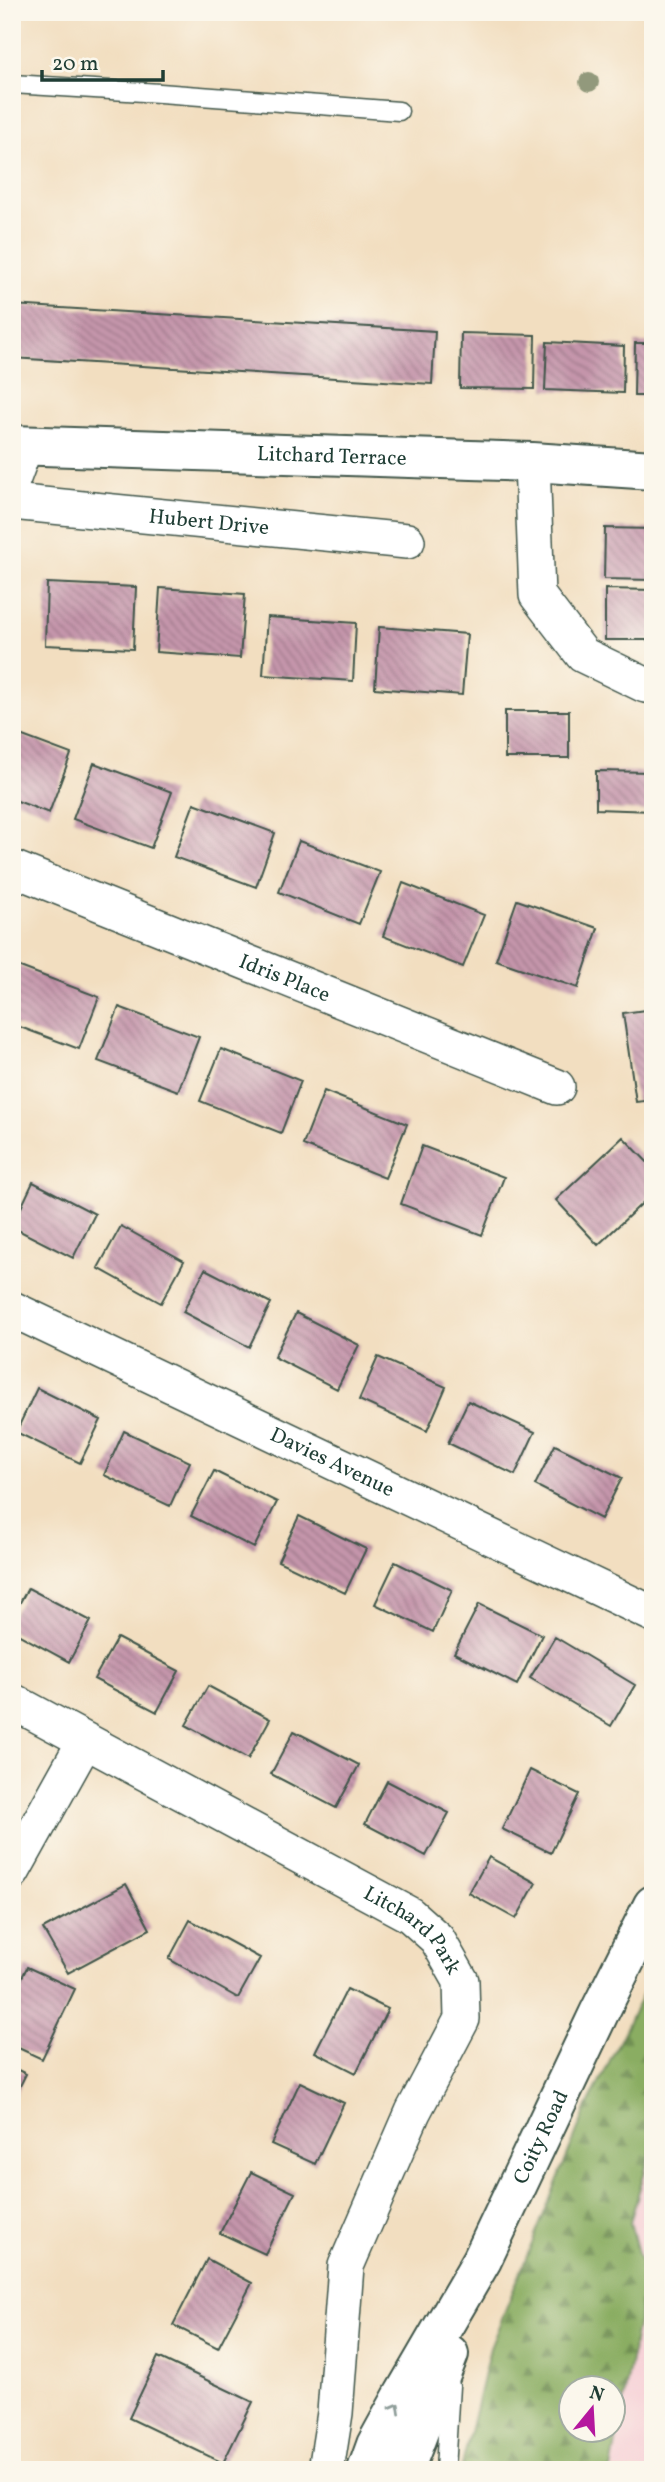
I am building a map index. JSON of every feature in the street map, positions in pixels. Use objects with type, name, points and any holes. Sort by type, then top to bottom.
[{"type":"main road","name":"Litchard Terrace","points":[[19,445],[532,462],[653,470]]},
{"type":"main road","name":"Coity Road","points":[[367,2470],[376,2445],[393,2413],[482,2260],[599,2012],[653,1905]]},
{"type":"main road","name":"Coity Road","points":[[404,2470],[482,2260]]},
{"type":"street","points":[[12,481],[19,445]]},
{"type":"street","points":[[532,462],[537,595],[583,655],[645,685],[653,686]]},
{"type":"street","name":"Hubert Drive","points":[[12,502],[407,541]]},
{"type":"street","name":"Idris Place","points":[[12,868],[557,1087]]},
{"type":"street","name":"Davies Avenue","points":[[12,1309],[653,1615]]},
{"type":"street","name":"Litchard Park","points":[[12,1701],[410,1915],[437,1939],[461,1981],[462,2019],[413,2112],[346,2266],[335,2413],[326,2470]]},
{"type":"street","points":[[12,1872],[85,1741]]},
{"type":"lane","points":[[12,84],[399,111]]},
{"type":"lane","points":[[444,2470],[453,2344]]},
{"type":"shaded area","points":[[653,2143],[653,2470],[587,2470],[603,2444],[626,2444],[626,2374],[606,2374],[595,2346]]},
{"type":"green space","points":[[653,1973],[653,2143],[630,2222],[643,2272],[640,2310],[626,2387],[626,2374],[556,2374],[556,2444],[616,2444],[611,2470],[461,2470],[490,2348],[587,2107]]},
{"type":"building","points":[[12,305],[435,331],[432,384],[12,358]]},
{"type":"building","points":[[461,333],[535,335],[534,389],[460,388]]},
{"type":"building","points":[[547,342],[624,346],[623,393],[545,390]]},
{"type":"building","points":[[635,343],[653,343],[653,396],[634,396]]},
{"type":"building","points":[[605,528],[653,529],[653,580],[604,579]]},
{"type":"building","points":[[47,583],[136,587],[133,649],[45,645]]},
{"type":"building","points":[[160,588],[245,594],[240,658],[156,652]]},
{"type":"building","points":[[605,589],[653,590],[653,640],[605,640]]},
{"type":"building","points":[[267,617],[356,623],[353,681],[263,675]]},
{"type":"building","points":[[379,627],[467,634],[462,695],[375,688]]},
{"type":"building","points":[[505,711],[569,711],[569,758],[505,758]]},
{"type":"building","points":[[12,732],[71,754],[49,813],[12,799]]},
{"type":"building","points":[[94,763],[172,792],[151,848],[73,819]]},
{"type":"building","points":[[596,771],[653,772],[653,811],[596,809]]},
{"type":"building","points":[[194,803],[275,833],[256,887],[174,857]]},
{"type":"building","points":[[299,841],[380,872],[359,924],[279,892]]},
{"type":"building","points":[[403,883],[484,915],[463,967],[383,936]]},
{"type":"building","points":[[517,900],[598,928],[578,988],[496,960]]},
{"type":"building","points":[[15,965],[99,997],[79,1049],[12,1024],[12,972]]},
{"type":"building","points":[[119,1007],[199,1037],[178,1091],[98,1061]]},
{"type":"building","points":[[653,1009],[653,1100],[636,1102],[623,1013]]},
{"type":"building","points":[[221,1049],[301,1081],[281,1133],[200,1101]]},
{"type":"building","points":[[324,1091],[407,1124],[385,1178],[303,1145]]},
{"type":"building","points":[[623,1137],[653,1168],[653,1193],[598,1245],[556,1200]]},
{"type":"building","points":[[422,1146],[504,1177],[482,1235],[401,1204]]},
{"type":"building","points":[[33,1182],[95,1214],[73,1258],[12,1227]]},
{"type":"building","points":[[121,1226],[184,1261],[161,1303],[98,1268]]},
{"type":"building","points":[[205,1269],[271,1303],[249,1347],[183,1312]]},
{"type":"building","points":[[296,1313],[359,1345],[337,1389],[274,1357]]},
{"type":"building","points":[[378,1357],[446,1387],[427,1431],[359,1400]]},
{"type":"building","points":[[37,1388],[101,1420],[80,1463],[16,1432]]},
{"type":"building","points":[[468,1401],[535,1432],[515,1475],[448,1443]]},
{"type":"building","points":[[124,1431],[190,1462],[170,1506],[104,1475]]},
{"type":"building","points":[[555,1445],[622,1478],[601,1519],[535,1485]]},
{"type":"building","points":[[214,1471],[277,1502],[254,1548],[191,1516]]},
{"type":"building","points":[[299,1516],[366,1549],[345,1593],[278,1561]]},
{"type":"building","points":[[395,1562],[452,1590],[433,1632],[375,1604]]},
{"type":"building","points":[[28,1588],[91,1621],[69,1662],[12,1631],[12,1617]]},
{"type":"building","points":[[479,1604],[542,1635],[517,1685],[454,1653]]},
{"type":"building","points":[[555,1637],[635,1685],[611,1726],[530,1678]]},
{"type":"building","points":[[117,1638],[179,1671],[157,1712],[94,1679]]},
{"type":"building","points":[[208,1686],[270,1719],[248,1759],[186,1725]]},
{"type":"building","points":[[294,1731],[359,1765],[336,1808],[271,1774]]},
{"type":"building","points":[[530,1770],[579,1794],[551,1853],[502,1829]]},
{"type":"building","points":[[387,1781],[449,1813],[426,1856],[365,1824]]},
{"type":"building","points":[[489,1857],[536,1883],[516,1919],[469,1893]]},
{"type":"building","points":[[126,1884],[150,1929],[68,1973],[43,1929]]},
{"type":"building","points":[[190,1920],[260,1958],[238,1998],[169,1959]]},
{"type":"building","points":[[27,1967],[75,1989],[42,2059],[12,2045],[12,1998]]},
{"type":"building","points":[[347,1989],[388,2009],[356,2073],[315,2052]]},
{"type":"building","points":[[12,2067],[26,2074],[12,2102]]},
{"type":"building","points":[[300,2082],[344,2103],[315,2164],[271,2144]]},
{"type":"building","points":[[251,2172],[295,2193],[265,2254],[220,2233]]},
{"type":"building","points":[[207,2259],[252,2283],[218,2348],[173,2325]]},
{"type":"building","points":[[158,2357],[253,2402],[223,2463],[129,2418]]}]
